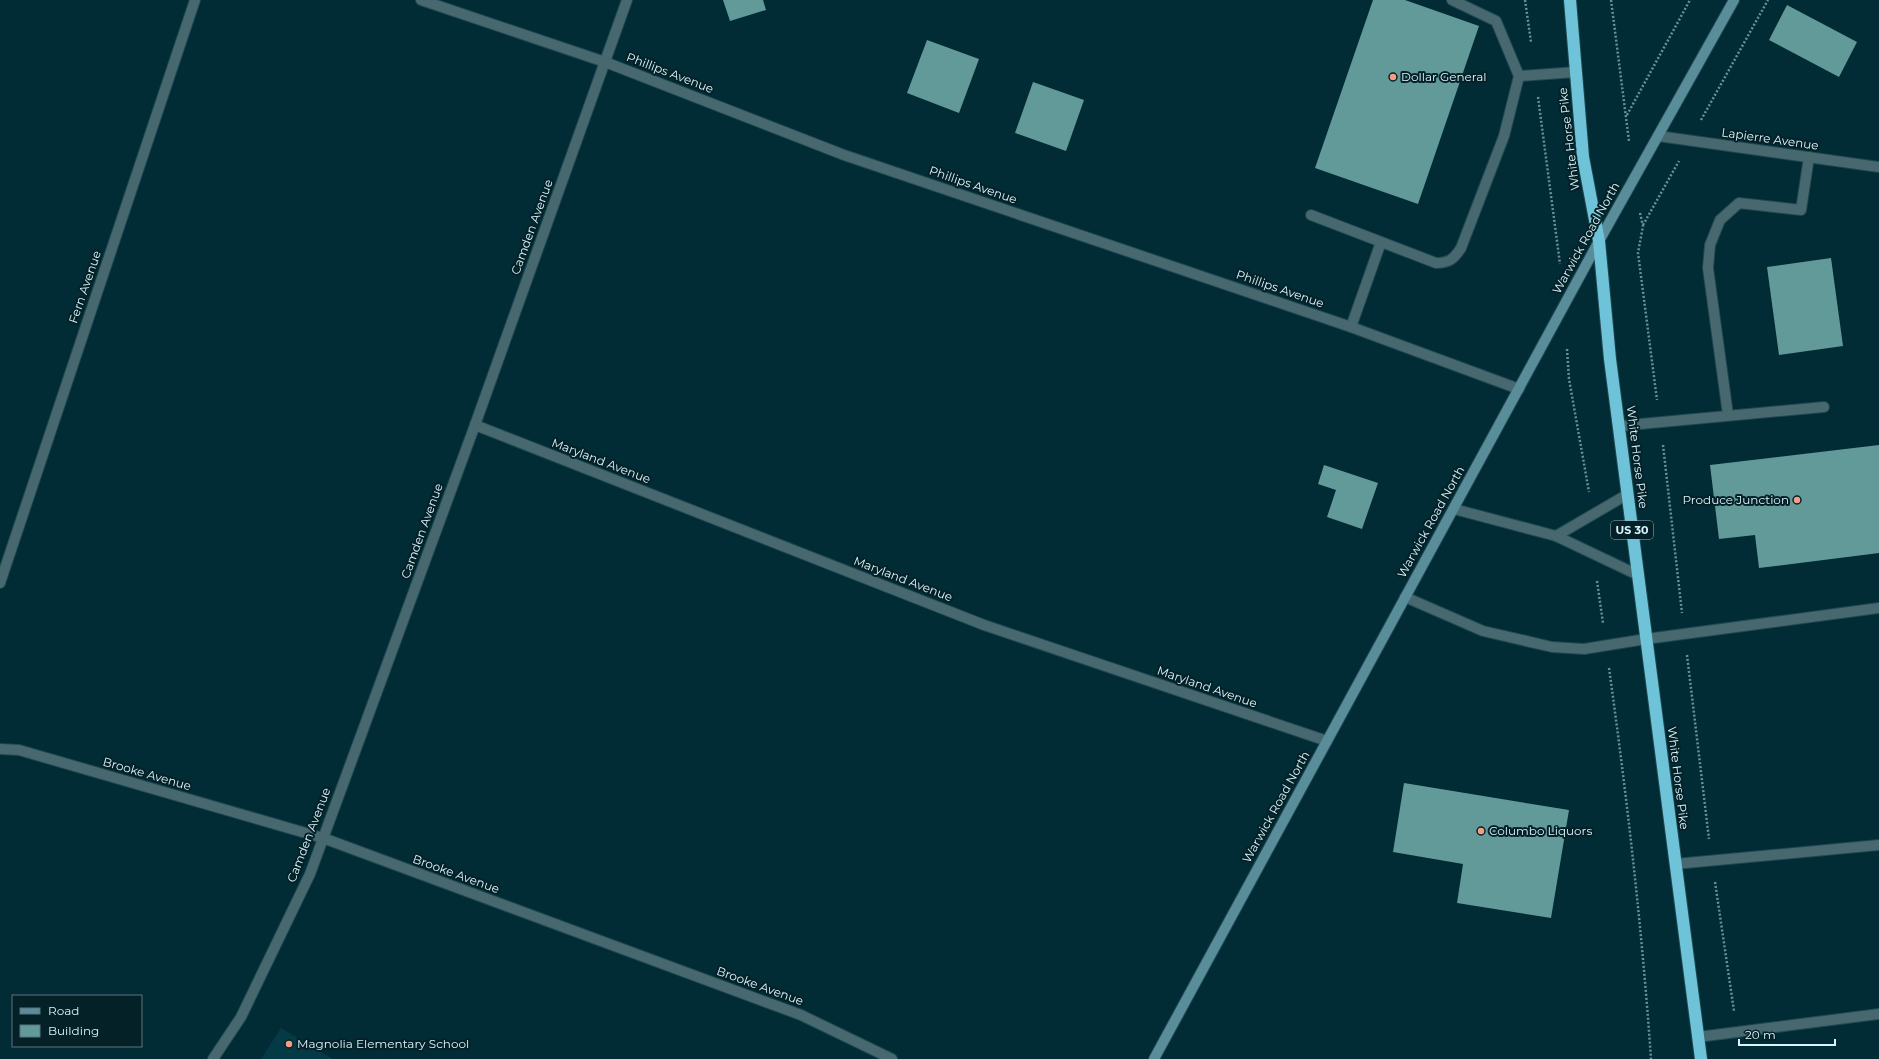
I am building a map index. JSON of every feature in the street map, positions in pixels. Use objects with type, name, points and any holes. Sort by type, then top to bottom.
[{"type":"highway","name":"White Horse Pike","points":[[1570,0],[1583,157],[1599,241],[1619,426],[1700,1059]]},
{"type":"street","name":"Fern Avenue","points":[[0,583],[195,0]]},
{"type":"street","name":"Phillips Avenue","points":[[421,0],[605,62],[844,155],[1351,327],[1519,389]]},
{"type":"street","name":"Camden Avenue","points":[[213,1059],[241,1017],[310,874],[475,425],[627,0]]},
{"type":"street","points":[[1311,215],[1436,264],[1446,263],[1454,259],[1461,248],[1504,136],[1519,76],[1496,21],[1452,0]]},
{"type":"street","name":"Warwick Road North","points":[[1154,1059],[1599,241],[1734,0]]},
{"type":"street","points":[[1519,76],[1576,72]]},
{"type":"street","name":"Lapierre Avenue","points":[[1658,136],[1879,167]]},
{"type":"street","points":[[1728,416],[1708,268],[1710,245],[1720,220],[1738,203],[1802,210],[1809,157]]},
{"type":"street","points":[[1351,327],[1382,242]]},
{"type":"street","points":[[1619,426],[1824,407]]},
{"type":"street","name":"Maryland Avenue","points":[[475,425],[984,624],[1327,741]]},
{"type":"street","points":[[1556,536],[1628,494]]},
{"type":"street","points":[[1454,509],[1556,536],[1638,575]]},
{"type":"street","points":[[1405,597],[1483,631],[1552,647],[1584,649],[1646,639],[1879,608]]},
{"type":"street","name":"Brooke Avenue","points":[[0,749],[19,750],[323,838],[801,1015],[885,1058]]},
{"type":"street","points":[[1675,864],[1879,845]]},
{"type":"street","points":[[1698,1038],[1879,1014]]},
{"type":"path","points":[[1611,0],[1627,115],[1634,179],[1643,226]]},
{"type":"path","points":[[1627,115],[1690,0]]},
{"type":"path","points":[[1738,1032],[1712,861],[1684,635],[1660,422],[1638,253],[1643,226],[1768,0]]},
{"type":"shaded area","name":"Magnolia Elementary School","points":[[281,1028],[333,1059],[261,1059]]},
{"type":"building","points":[[723,0],[763,0],[766,10],[730,21]]},
{"type":"building","points":[[1373,0],[1405,0],[1479,26],[1418,204],[1315,168]]},
{"type":"building","points":[[1787,5],[1857,42],[1839,77],[1769,40]]},
{"type":"building","points":[[927,40],[979,59],[959,113],[907,93]]},
{"type":"building","points":[[1033,82],[1084,100],[1066,151],[1015,133]]},
{"type":"building","points":[[1831,258],[1843,346],[1779,355],[1767,267]]},
{"type":"building","name":"Produce Junction","points":[[1879,445],[1879,553],[1759,568],[1755,535],[1719,539],[1710,465]]},
{"type":"building","points":[[1324,465],[1378,483],[1362,529],[1327,517],[1336,490],[1318,484]]},
{"type":"building","name":"Columbo Liquors","points":[[1404,783],[1569,810],[1551,918],[1457,903],[1463,864],[1393,852]]},
{"type":"place","name":"Dollar General","points":[[1393,77]]},
{"type":"place","name":"Produce Junction","points":[[1797,500]]},
{"type":"place","name":"Columbo Liquors","points":[[1481,831]]},
{"type":"place","name":"Magnolia Elementary School","points":[[289,1044]]}]
